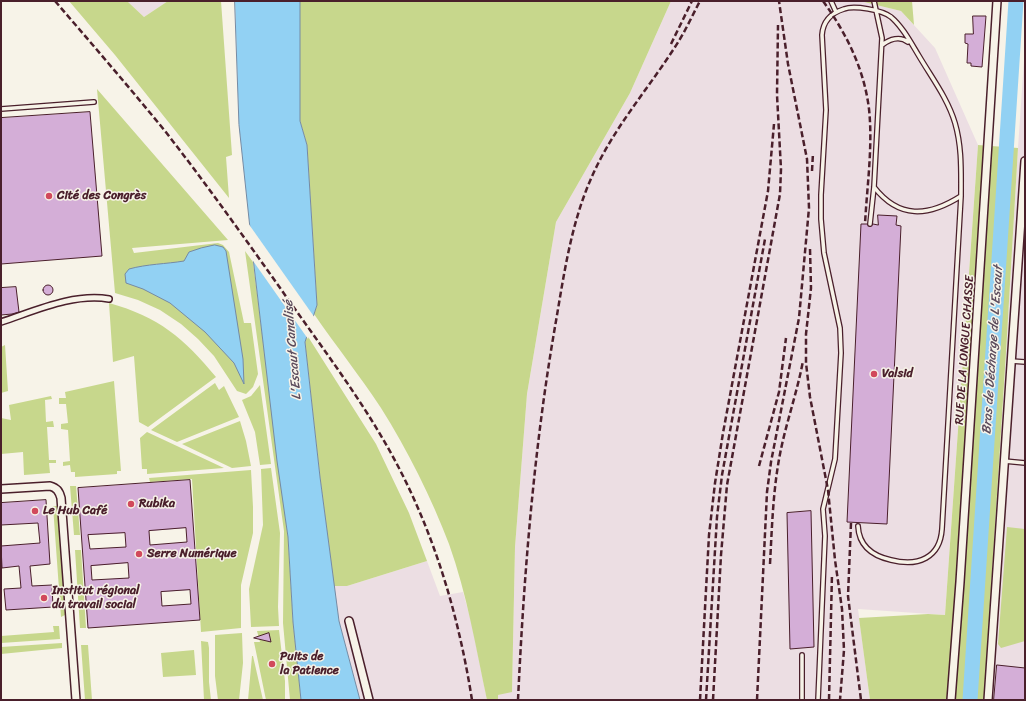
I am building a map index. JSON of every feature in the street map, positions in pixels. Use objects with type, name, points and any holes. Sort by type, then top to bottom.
[{"type":"street","name":"RUE DE LA LONGUE CHASSE","points":[[950,700],[962,559],[998,1]]},
{"type":"street","points":[[988,700],[1010,361],[1025,160]]},
{"type":"street","points":[[1,322],[69,301],[93,298],[109,299]]},
{"type":"street","points":[[1,489],[46,485],[56,488],[59,492],[61,498],[76,700]]},
{"type":"street","points":[[349,621],[369,700]]},
{"type":"lane","points":[[831,1],[836,12]]},
{"type":"lane","points":[[870,224],[874,187],[882,45],[881,27],[874,1]]},
{"type":"lane","points":[[818,700],[825,536],[823,509],[835,459],[841,353],[837,312],[823,243],[821,206],[826,110],[822,35],[826,22],[836,12],[845,8],[853,7],[885,14],[893,19],[911,43],[944,97],[955,123],[961,156],[942,529],[940,541],[932,553],[924,559],[915,562],[900,563],[879,557],[868,550],[860,538],[858,526]]},
{"type":"lane","points":[[882,45],[893,39],[906,40],[911,43]]},
{"type":"lane","points":[[1,110],[94,102]]},
{"type":"lane","points":[[874,187],[889,203],[898,208],[910,211],[933,210],[945,206],[960,196]]},
{"type":"lane","points":[[1010,361],[1025,362]]},
{"type":"lane","points":[[1004,461],[1025,463]]},
{"type":"lane","points":[[802,655],[802,700]]},
{"type":"shaded area","points":[[127,1],[168,1],[144,17]]},
{"type":"shaded area","points":[[671,1],[860,1],[901,11],[935,48],[978,145],[945,615],[858,609],[870,700],[498,700],[498,695],[512,691],[515,547],[527,394],[556,222],[630,93]]},
{"type":"shaded area","points":[[1025,45],[1025,700],[984,700],[1018,148]]},
{"type":"shaded area","points":[[427,561],[440,596],[463,592],[472,624],[487,700],[360,700],[339,621],[334,586],[347,586]]},
{"type":"green space","points":[[69,1],[127,1],[144,17],[168,1],[221,1],[232,155],[226,157],[229,198],[115,55]]},
{"type":"green space","points":[[300,1],[671,1],[630,93],[556,222],[527,394],[515,547],[512,692],[498,695],[498,700],[487,700],[471,621],[461,582],[449,544],[427,492],[400,440],[381,408],[314,314],[317,305],[307,145],[300,121]]},
{"type":"green space","points":[[860,1],[912,1],[914,25],[901,11]]},
{"type":"green space","points":[[97,89],[228,240],[132,248],[134,253],[218,243],[223,245],[229,252],[244,323],[251,323],[258,374],[253,387],[246,394],[237,391],[214,356],[181,324],[160,310],[138,300],[115,293]]},
{"type":"green space","points":[[978,145],[1018,148],[984,700],[870,700],[859,618],[928,614],[945,615]]},
{"type":"green space","points":[[245,251],[253,262],[288,537],[293,622],[301,700],[290,700],[283,623],[284,531]]},
{"type":"green space","points":[[109,303],[142,315],[156,322],[181,340],[193,351],[216,377],[148,427],[139,422],[134,356],[113,362]]},
{"type":"green space","points":[[307,335],[376,444],[409,513],[427,561],[347,586],[334,586],[305,342]]},
{"type":"green space","points":[[5,345],[8,391],[1,393],[1,347]]},
{"type":"green space","points":[[114,381],[121,471],[117,471],[117,474],[75,477],[75,472],[71,472],[70,465],[63,466],[63,462],[70,461],[68,430],[61,429],[61,424],[68,423],[66,404],[59,404],[59,398],[66,398],[65,392]]},
{"type":"green space","points":[[215,383],[219,390],[224,386],[239,417],[177,442],[151,430]]},
{"type":"green space","points":[[260,385],[271,464],[260,465],[255,432],[242,400],[251,396]]},
{"type":"green space","points":[[51,396],[52,399],[45,400],[46,422],[53,421],[54,427],[47,427],[49,460],[56,460],[56,463],[49,463],[50,473],[24,475],[23,452],[1,454],[1,418],[11,420],[9,405]]},
{"type":"green space","points":[[240,421],[251,466],[232,468],[182,444]]},
{"type":"green space","points":[[147,432],[224,468],[147,474],[147,469],[142,469],[140,438]]},
{"type":"green space","points":[[271,468],[280,533],[278,607],[279,626],[251,627],[249,589],[263,525],[261,469]]},
{"type":"green space","points":[[251,470],[253,533],[241,585],[241,628],[201,632],[192,479],[150,482],[149,478]]},
{"type":"green space","points":[[70,486],[76,486],[80,535],[74,535]]},
{"type":"green space","points":[[53,506],[58,506],[65,615],[61,617]]},
{"type":"green space","points":[[1007,527],[1025,529],[1025,641],[1001,648],[998,644]]},
{"type":"green space","points":[[75,550],[81,550],[86,628],[80,628]]},
{"type":"green space","points":[[53,626],[59,626],[60,639],[1,643],[1,636],[54,632]]},
{"type":"green space","points":[[279,630],[285,681],[285,700],[266,700],[254,642],[260,642],[257,631]]},
{"type":"green space","points":[[242,633],[243,663],[239,700],[218,700],[215,676],[215,635]]},
{"type":"green space","points":[[201,641],[208,642],[211,700],[204,700]]},
{"type":"green space","points":[[62,643],[62,648],[1,654],[1,647]]},
{"type":"green space","points":[[81,645],[88,645],[92,700],[85,700]]},
{"type":"green space","points":[[194,650],[196,675],[163,677],[161,653]]},
{"type":"green space","points":[[253,656],[263,700],[248,700]]},
{"type":"water","name":"L'Escaut Canalisé","points":[[235,1],[300,1],[300,121],[307,145],[317,305],[305,342],[320,477],[339,621],[360,700],[301,700],[293,622],[288,537],[277,461],[239,125]]},
{"type":"water","points":[[215,245],[223,247],[226,251],[243,359],[244,384],[234,363],[205,332],[170,303],[143,289],[126,283],[125,274],[129,269],[184,261],[189,252]]},
{"type":"pier","points":[[248,223],[315,318],[308,339],[251,258]]},
{"type":"building","points":[[973,16],[986,16],[982,67],[971,66],[971,63],[967,63],[968,44],[965,43],[965,34],[973,34]]},
{"type":"building","name":"Cité des Congrès","points":[[90,112],[102,256],[1,264],[1,118]]},
{"type":"building","name":"Valsid","points":[[878,215],[897,216],[896,225],[901,226],[887,524],[847,522],[861,224],[867,224],[870,227],[873,224],[878,225]]},
{"type":"building","points":[[46,285],[50,285],[52,286],[52,294],[46,295],[43,292],[43,288]]},
{"type":"building","points":[[16,287],[19,312],[1,315],[1,288]]},
{"type":"building","name":"Serre Numérique","points":[[190,480],[200,620],[88,628],[78,488]],"holes":[[[186,528],[187,542],[150,545],[149,531]],[[125,533],[126,547],[90,549],[88,535]],[[128,563],[129,578],[92,580],[91,566]],[[190,590],[191,604],[162,606],[161,592]]]},
{"type":"building","points":[[46,500],[50,564],[30,566],[32,586],[52,585],[53,607],[6,610],[4,589],[21,588],[19,566],[2,568],[1,546],[40,543],[38,523],[1,525],[1,503]]},
{"type":"building","points":[[811,511],[814,647],[790,649],[787,513]]},
{"type":"building","points":[[269,633],[271,642],[254,638]]},
{"type":"building","points":[[997,665],[1025,668],[1025,700],[994,700]]},
{"type":"waterway","name":"Bras de Décharge de L'Escaut","points":[[970,700],[1016,1]]},
{"type":"railway","points":[[55,1],[165,131],[194,169],[334,364],[375,425],[403,476],[417,506],[441,569],[459,634],[472,700]]},
{"type":"railway","points":[[671,44],[692,1]]},
{"type":"railway","points":[[518,700],[523,605],[536,462],[548,368],[562,285],[573,232],[583,198],[598,163],[618,128],[679,41],[700,1]]},
{"type":"railway","points":[[757,700],[767,492],[771,462],[799,318],[809,208],[807,159],[788,64],[779,1]]},
{"type":"railway","points":[[823,1],[853,52],[867,94],[870,137],[865,224]]},
{"type":"railway","points":[[713,700],[721,555],[727,485],[780,194],[781,169],[777,95],[778,25]]},
{"type":"railway","points":[[700,700],[709,535],[715,483],[768,191],[774,124]]},
{"type":"railway","points":[[812,171],[813,153]]},
{"type":"railway","points":[[706,700],[717,517],[722,475],[765,239]]},
{"type":"railway","points":[[810,249],[811,288],[806,334],[806,363],[810,397],[828,490],[835,560],[842,609],[844,650],[840,700]]},
{"type":"railway","points":[[759,466],[779,392],[786,338]]},
{"type":"railway","points":[[770,564],[773,509],[782,442],[803,361]]},
{"type":"railway","points":[[851,523],[848,596],[861,700]]},
{"type":"railway","points":[[829,700],[832,574]]},
{"type":"place","name":"Cité des Congrès","points":[[49,196]]},
{"type":"place","name":"Valsid","points":[[874,374]]},
{"type":"place","name":"Rubika","points":[[131,504]]},
{"type":"place","name":"Le Hub Café","points":[[35,511]]},
{"type":"place","name":"Serre Numérique","points":[[139,554]]},
{"type":"place","name":"Institut régional du travail social","points":[[44,598]]},
{"type":"place","name":"Puits de la Patience","points":[[272,664]]}]
